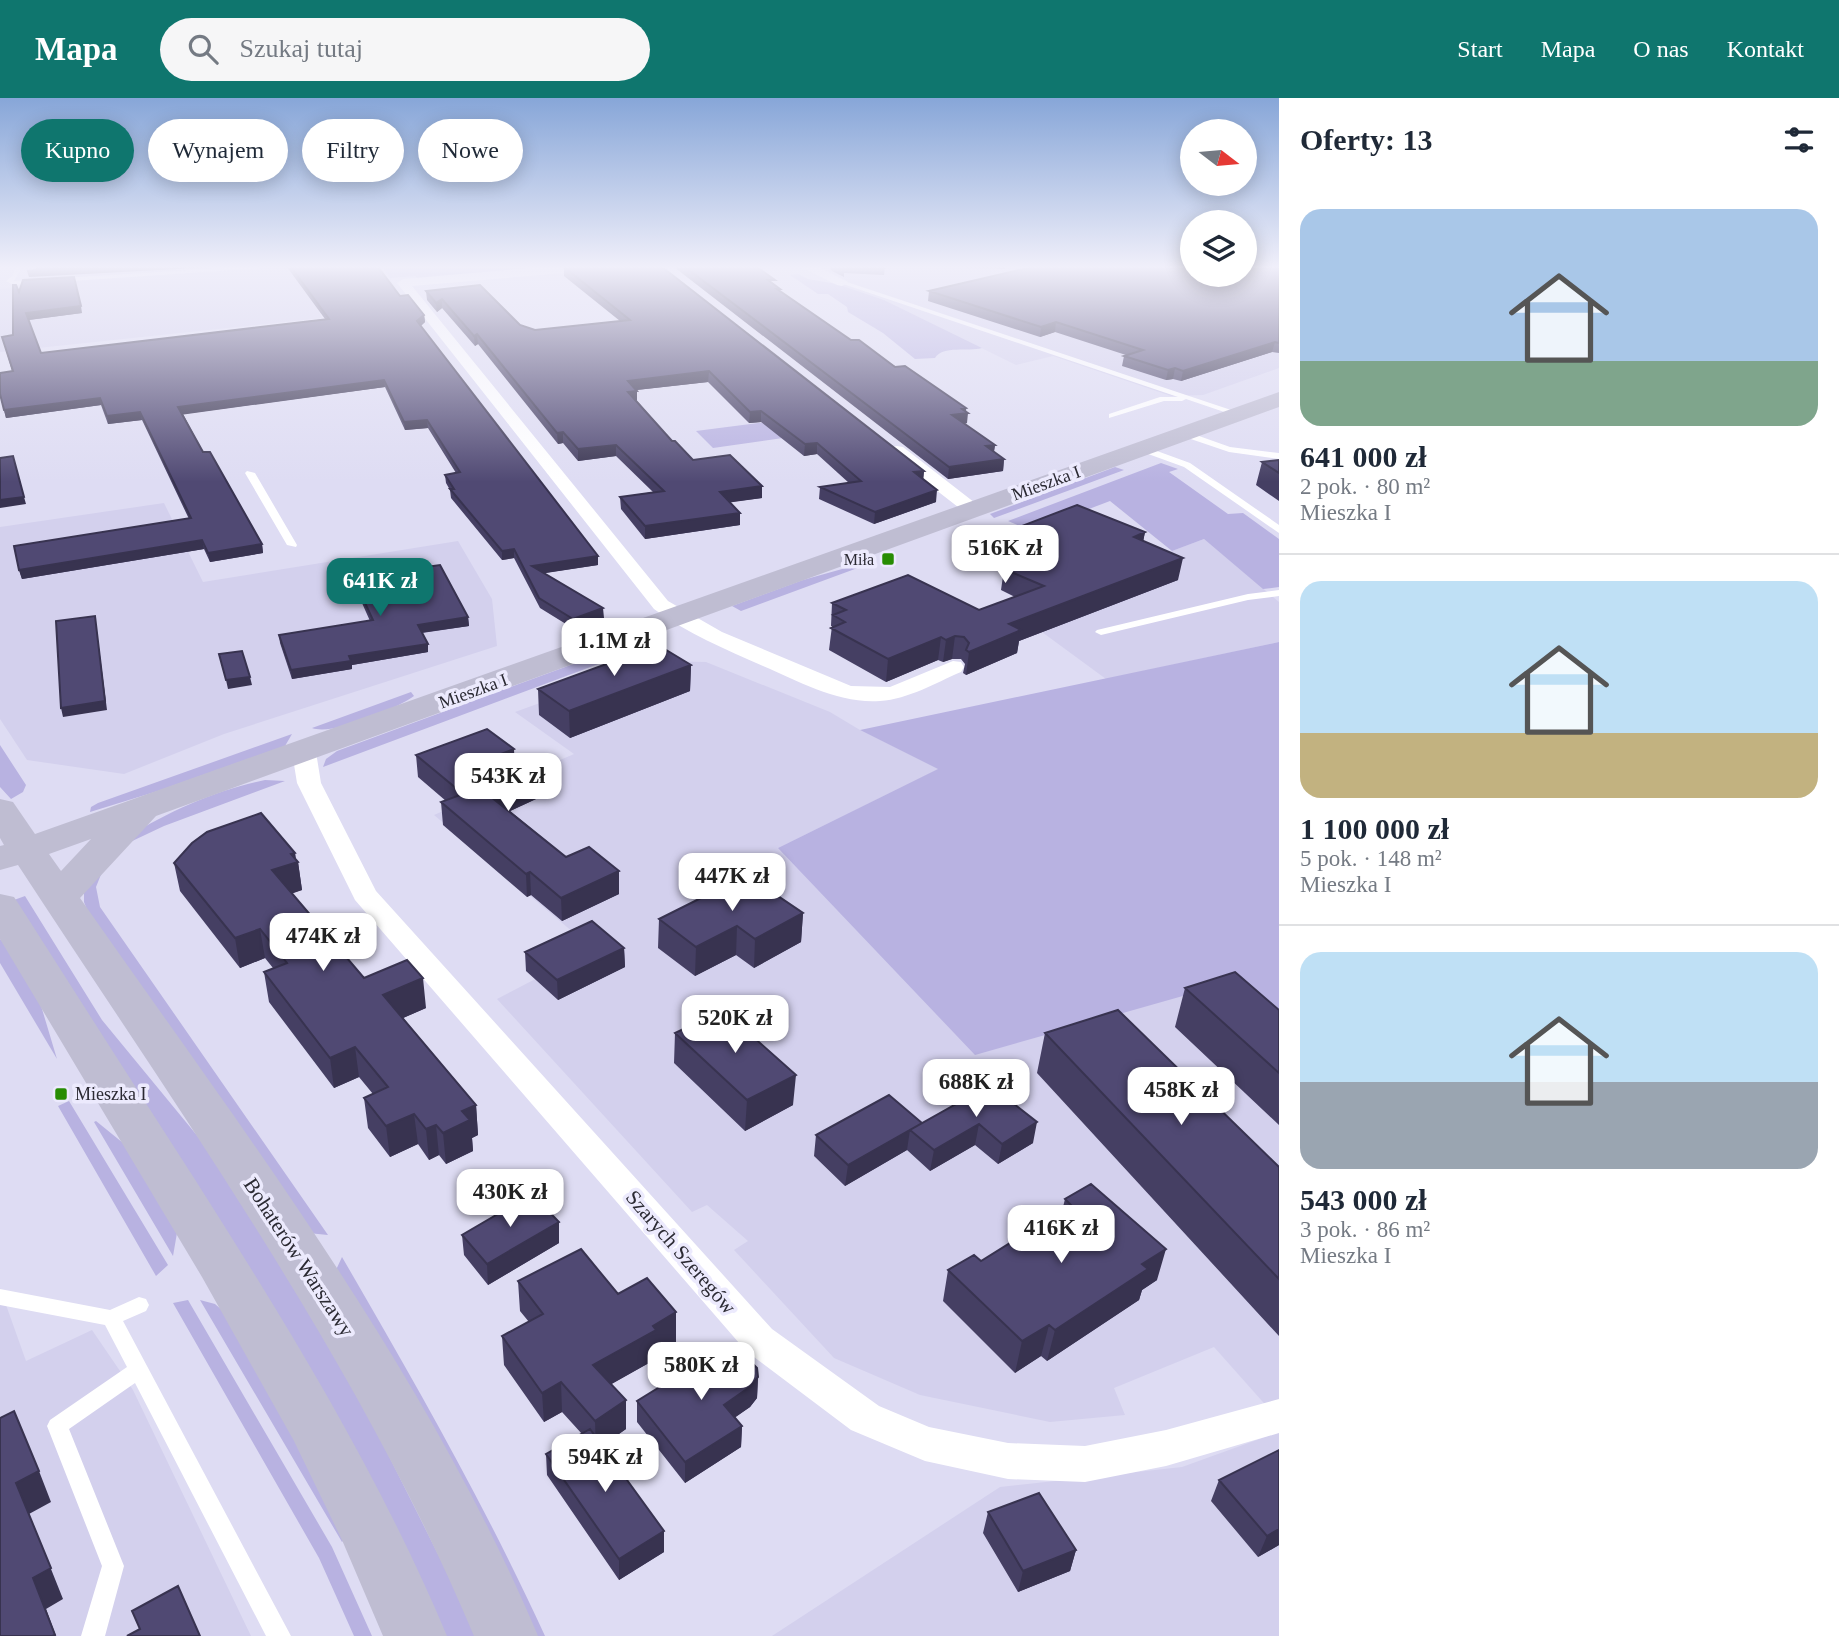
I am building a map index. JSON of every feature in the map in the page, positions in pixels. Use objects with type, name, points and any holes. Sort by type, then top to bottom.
[{"type":"street","points":[[448,339],[661,605],[676,617],[702,633],[818,683],[850,692],[879,695],[904,689],[953,667]]},
{"type":"street","name":"Mieszka I","points":[[13,854],[1279,399]]},
{"type":"street","points":[[885,441],[972,510]]},
{"type":"street","name":"Szarych Szeregów","points":[[304,751],[309,783],[364,894],[759,1340],[865,1418],[925,1444],[1008,1461],[1085,1464],[1166,1448],[1279,1416]]},
{"type":"street","points":[[59,897],[95,856],[147,806]]},
{"type":"street","name":"Bohaterów Warszawy","points":[[0,810],[13,854],[59,897],[318,1281],[421,1460],[482,1581],[506,1636]]},
{"type":"street","points":[[4,917],[220,1263],[314,1423],[367,1527],[415,1636]]},
{"type":"lane","points":[[1012,339],[1239,414]]},
{"type":"lane","points":[[1112,416],[1163,399],[1193,399]]},
{"type":"lane","points":[[1185,433],[1229,449],[1279,456]]},
{"type":"lane","points":[[1143,449],[1187,465],[1279,530]]},
{"type":"lane","points":[[250,472],[292,545]]},
{"type":"lane","points":[[1101,632],[1248,597],[1279,593]]},
{"type":"lane","points":[[0,1297],[111,1318],[139,1305]]},
{"type":"lane","points":[[111,1318],[279,1636]]},
{"type":"lane","points":[[93,1636],[113,1566],[57,1426],[138,1370]]},
{"type":"shaded area","points":[[0,339],[125,339],[0,352]]},
{"type":"shaded area","points":[[890,339],[963,339],[982,348],[950,350],[935,358],[915,359]]},
{"type":"shaded area","points":[[963,339],[1279,339],[1279,368],[1203,395],[1171,396],[1053,356],[1016,365]]},
{"type":"shaded area","points":[[834,413],[853,428],[713,448],[696,431]]},
{"type":"shaded area","points":[[1161,463],[1178,469],[1169,472],[1228,514],[1243,513],[1279,539],[1279,587],[1263,589],[1204,539],[1172,551],[1110,501],[1031,531],[1008,521]]},
{"type":"shaded area","points":[[1115,467],[1124,470],[994,518],[990,514]]},
{"type":"shaded area","points":[[164,503],[203,582],[458,541],[492,599],[497,646],[224,734],[124,774],[27,760],[0,719],[0,527]]},
{"type":"shaded area","points":[[1204,539],[1279,602],[1279,642],[1106,679],[1012,610]]},
{"type":"shaded area","points":[[860,564],[863,566],[741,611],[732,606],[803,580]]},
{"type":"shaded area","points":[[636,641],[644,647],[323,767],[326,759],[337,751]]},
{"type":"shaded area","points":[[1279,642],[1279,1044],[1218,986],[975,1055],[778,848],[938,769],[860,730]]},
{"type":"shaded area","points":[[656,661],[706,662],[830,712],[939,769],[778,848],[1218,986],[1279,1044],[1279,1420],[1214,1347],[1114,1388],[1125,1415],[1050,1422],[920,1395],[834,1358],[734,1250],[748,1241],[707,1205],[692,1212],[497,999],[593,949],[434,815],[574,754],[515,712]]},
{"type":"shaded area","points":[[411,692],[414,696],[364,720],[334,728],[312,728]]},
{"type":"shaded area","points":[[292,734],[285,746],[90,812],[91,807],[98,803]]},
{"type":"shaded area","points":[[0,745],[26,785],[23,792],[11,799],[0,787]]},
{"type":"shaded area","points":[[265,780],[285,781],[164,826],[128,843],[129,836],[177,810],[212,795]]},
{"type":"shaded area","points":[[102,872],[96,887],[100,907],[328,1235],[308,1233],[87,910],[84,888]]},
{"type":"shaded area","points":[[25,896],[102,1020],[204,1144],[345,1368],[479,1636],[442,1636],[14,900]]},
{"type":"shaded area","points":[[0,939],[6,944],[39,999],[57,1059],[0,963]]},
{"type":"shaded area","points":[[69,1101],[168,1265],[156,1276],[58,1106]]},
{"type":"shaded area","points":[[94,1122],[128,1147],[177,1233],[173,1256]]},
{"type":"shaded area","points":[[342,1257],[473,1491],[545,1636],[532,1636],[335,1272]]},
{"type":"shaded area","points":[[0,1288],[26,1361],[92,1330],[133,1390],[251,1636],[0,1636]]},
{"type":"shaded area","points":[[188,1300],[332,1547],[372,1636],[354,1636],[319,1558],[173,1303]]},
{"type":"shaded area","points":[[200,1300],[215,1304],[231,1318],[346,1538],[342,1542]]},
{"type":"shaded area","points":[[1279,1432],[1279,1636],[772,1636],[1000,1487],[1182,1467]]},
{"type":"building","points":[[3,339],[36,339],[41,353],[162,339],[431,339],[598,556],[532,566],[603,608],[573,619],[539,598],[514,549],[502,551],[450,489],[454,489],[445,475],[460,472],[427,420],[404,422],[384,380],[178,407],[203,452],[210,452],[262,544],[208,553],[202,540],[19,570],[14,546],[191,518],[140,412],[107,416],[100,398],[4,410],[0,394],[0,373],[13,371]]},
{"type":"building","points":[[481,339],[754,339],[924,471],[914,472],[937,490],[875,512],[820,487],[861,481],[817,443],[805,444],[761,411],[750,412],[709,371],[628,381],[637,391],[628,392],[693,460],[730,455],[762,486],[720,492],[740,513],[645,526],[620,497],[664,491],[616,445],[578,449],[563,432],[557,433]]},
{"type":"building","points":[[780,339],[859,340],[895,367],[905,366],[966,408],[962,409],[968,413],[952,415],[995,445],[986,446],[1004,459],[949,467]]},
{"type":"building","points":[[1108,339],[1279,339],[1279,343],[1183,371],[1175,368],[1168,370],[1124,356],[1143,350]]},
{"type":"building","points":[[13,456],[24,497],[0,500],[0,458]]},
{"type":"building","points":[[1279,460],[1279,473],[1262,462]]},
{"type":"building","points":[[1077,505],[1145,532],[1134,537],[1183,558],[1009,624],[1021,630],[969,652],[966,650],[969,643],[964,637],[955,636],[946,640],[941,637],[888,659],[831,628],[845,622],[833,615],[846,610],[832,603],[908,575],[979,610],[1044,586],[1004,569],[1024,560],[1015,557],[1027,552],[993,537]]},
{"type":"building","points":[[440,565],[468,617],[418,625],[428,644],[349,656],[351,661],[291,670],[279,635],[373,620],[353,577]]},
{"type":"building","points":[[95,616],[105,701],[61,708],[56,621]]},
{"type":"building","points":[[658,645],[691,665],[569,711],[538,689]]},
{"type":"building","points":[[242,651],[250,677],[226,680],[219,654]]},
{"type":"building","points":[[487,729],[514,749],[501,754],[535,777],[491,797],[566,857],[589,847],[619,871],[561,898],[530,872],[526,874],[441,802],[463,794],[416,755]]},
{"type":"building","points":[[261,813],[295,853],[291,854],[298,862],[272,870],[364,978],[407,960],[423,978],[383,995],[476,1105],[462,1111],[470,1120],[443,1133],[436,1125],[426,1129],[414,1114],[386,1126],[364,1098],[388,1087],[355,1047],[330,1058],[264,972],[287,963],[260,929],[235,938],[174,863],[192,843],[207,832]]},
{"type":"building","points":[[747,875],[803,913],[755,939],[737,926],[696,947],[659,919]]},
{"type":"building","points":[[592,921],[624,948],[557,980],[525,952]]},
{"type":"building","points":[[1235,972],[1279,1010],[1279,1073],[1185,988]]},
{"type":"building","points":[[723,1010],[796,1075],[747,1100],[675,1033]]},
{"type":"building","points":[[1118,1010],[1279,1167],[1279,1279],[1045,1033]]},
{"type":"building","points":[[990,1085],[1037,1122],[1002,1144],[979,1124],[934,1150],[910,1130]]},
{"type":"building","points":[[889,1095],[922,1123],[848,1165],[816,1135]]},
{"type":"building","points":[[1091,1184],[1166,1249],[1142,1264],[1148,1269],[1055,1330],[1049,1325],[1022,1341],[948,1270],[974,1255],[981,1261],[1071,1205],[1065,1199]]},
{"type":"building","points":[[532,1194],[559,1222],[487,1264],[462,1235]]},
{"type":"building","points":[[581,1249],[618,1294],[647,1278],[676,1312],[653,1326],[656,1330],[593,1365],[626,1400],[595,1421],[561,1382],[542,1393],[502,1336],[543,1314],[518,1281]]},
{"type":"building","points":[[733,1347],[757,1368],[758,1377],[751,1386],[724,1405],[742,1426],[685,1462],[637,1401],[723,1348]]},
{"type":"building","points":[[14,1411],[39,1471],[16,1483],[51,1568],[33,1578],[55,1635],[52,1636],[0,1636],[0,1418]]},
{"type":"building","points":[[590,1429],[664,1531],[619,1559],[546,1454]]},
{"type":"building","points":[[1279,1450],[1279,1529],[1267,1536],[1219,1480]]},
{"type":"building","points":[[1039,1493],[1076,1550],[1023,1571],[988,1512]]},
{"type":"building","points":[[178,1586],[200,1636],[127,1636],[140,1629],[132,1611]]},
{"type":"place","name":"Miła","points":[[888,559]]},
{"type":"place","name":"Mieszka I","points":[[61,1094]]}]
